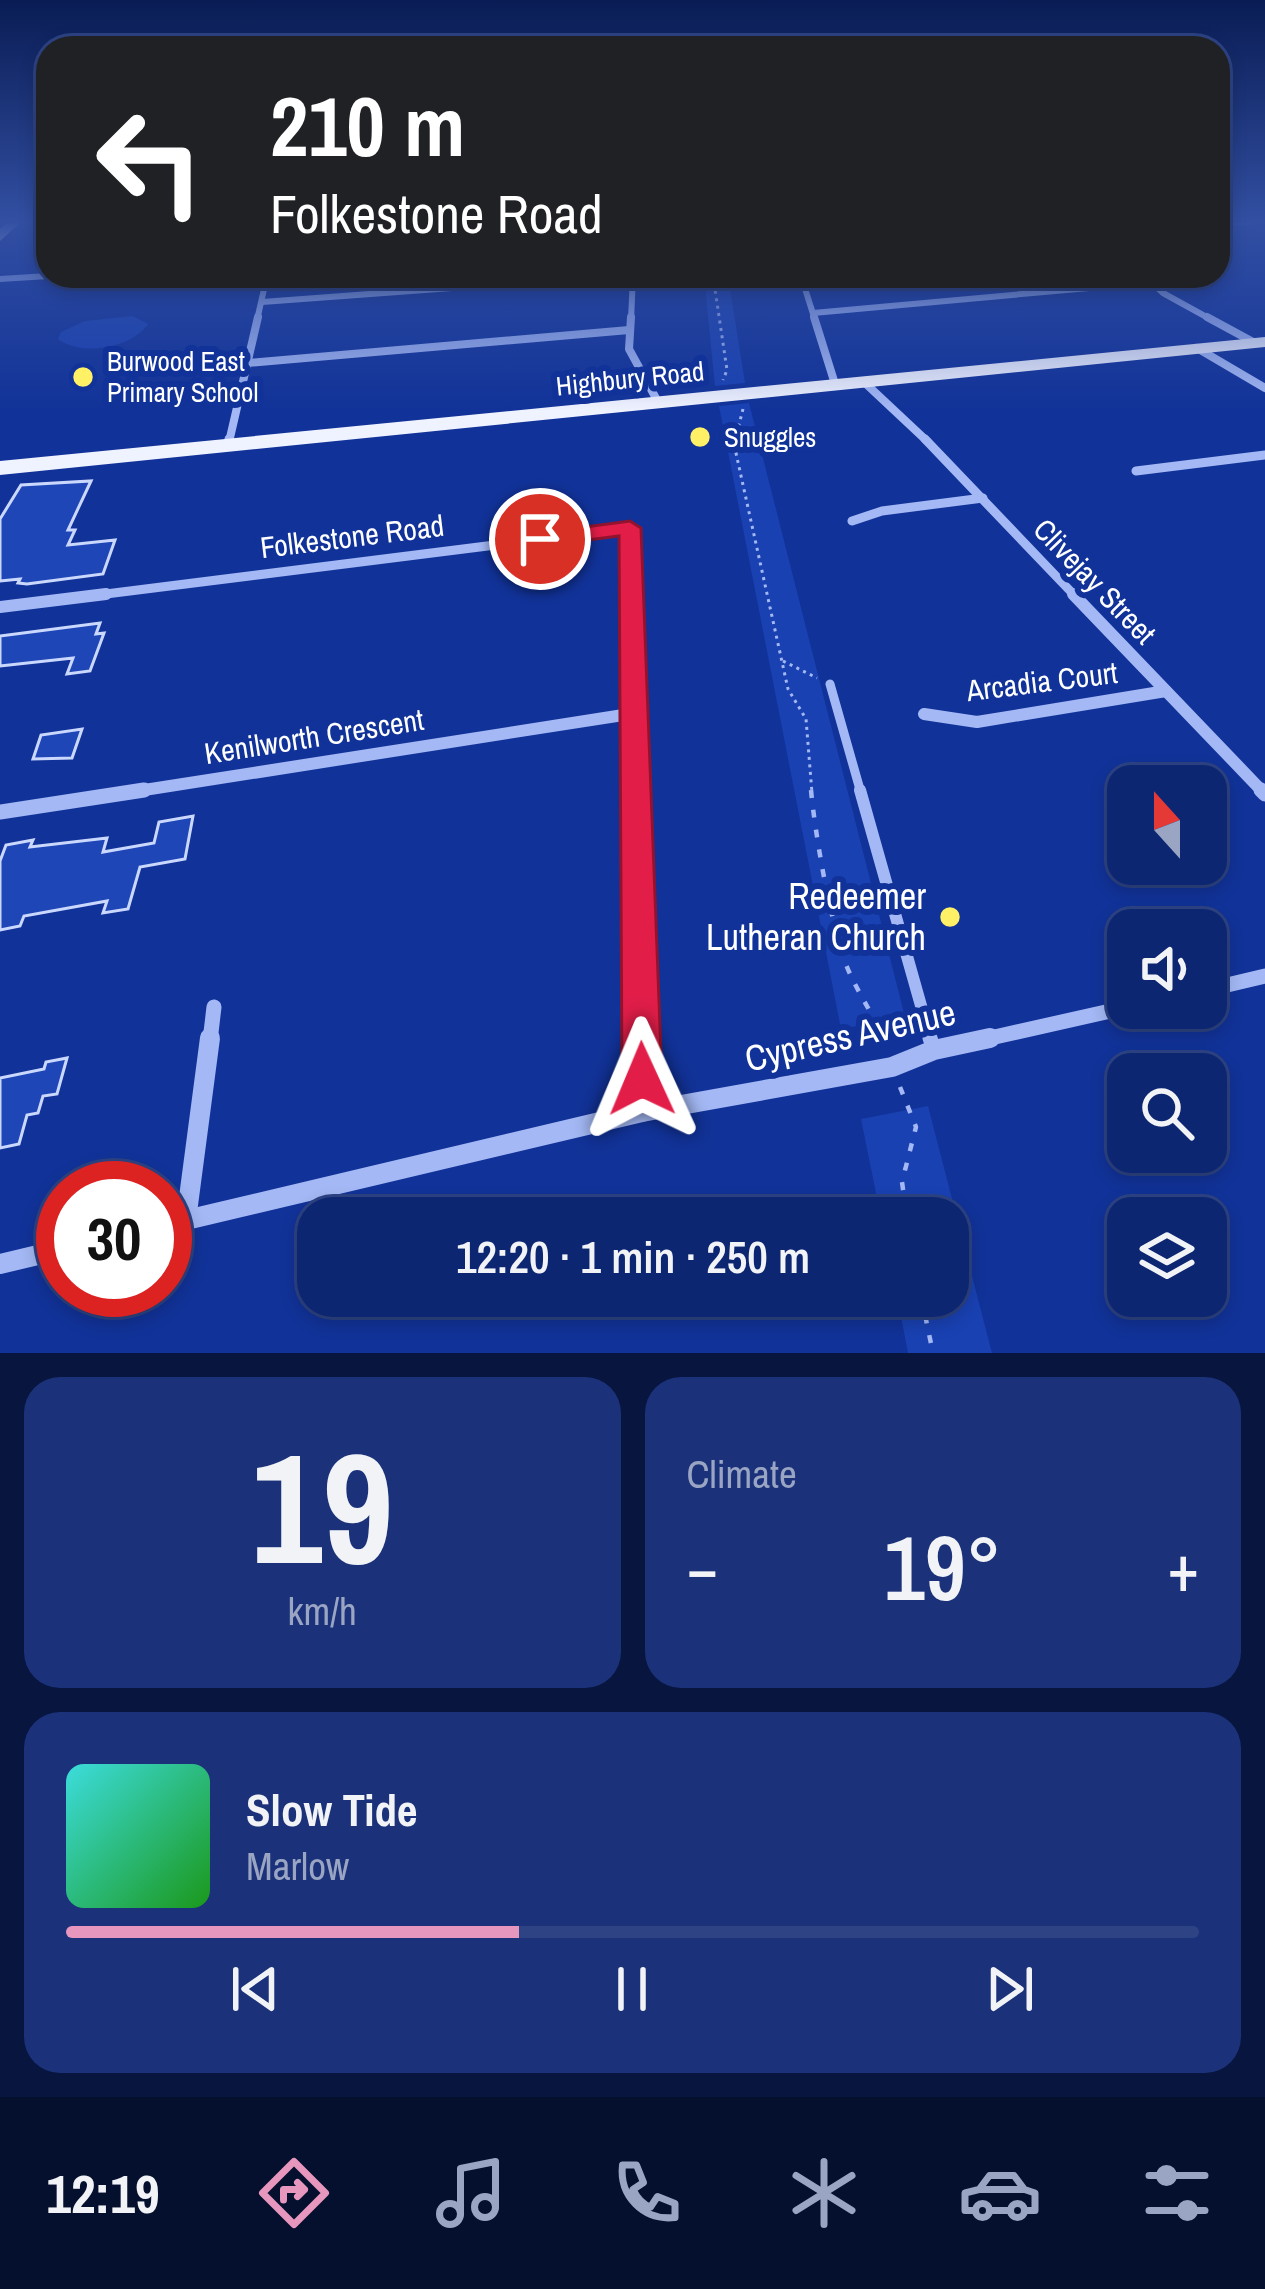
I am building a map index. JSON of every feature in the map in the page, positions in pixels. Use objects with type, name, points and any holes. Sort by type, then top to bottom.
[{"type":"main road","name":"Highbury Road","points":[[0,468],[1260,342]]},
{"type":"street","points":[[227,445],[265,288]]},
{"type":"street","points":[[262,302],[451,288]]},
{"type":"street","points":[[632,288],[630,353],[658,402]]},
{"type":"street","points":[[805,288],[835,384]]},
{"type":"street","points":[[813,313],[1089,288]]},
{"type":"street","points":[[1155,288],[1260,342]]},
{"type":"street","points":[[247,363],[629,329]]},
{"type":"street","points":[[1197,348],[1265,388]]},
{"type":"street","name":"Clivejay Street","points":[[870,381],[1265,794]]},
{"type":"street","points":[[1136,471],[1265,455]]},
{"type":"street","points":[[852,520],[882,511],[983,498]]},
{"type":"street","name":"Folkestone Road","points":[[0,607],[630,528],[643,1112]]},
{"type":"street","name":"Arcadia Court","points":[[924,714],[976,722],[1166,691]]},
{"type":"street","name":"Kenilworth Crescent","points":[[0,812],[636,713]]},
{"type":"street","points":[[1227,984],[1265,976]]},
{"type":"street","points":[[192,1174],[214,1007]]},
{"type":"street","name":"Cypress Avenue","points":[[192,1219],[643,1112],[892,1067],[934,1050],[1107,1012]]},
{"type":"street","points":[[0,1264],[36,1255]]},
{"type":"lane","points":[[830,684],[934,1050]]},
{"type":"path","points":[[715,288],[728,370],[722,381],[731,383],[744,413],[733,433],[734,444],[788,689],[806,719],[814,823],[847,967],[874,1012],[916,1127],[902,1182],[904,1197]]},
{"type":"path","points":[[781,660],[830,684]]},
{"type":"path","points":[[925,1317],[933,1353]]},
{"type":"shaded area","points":[[705,288],[730,288],[745,383],[715,386]]},
{"type":"shaded area","points":[[133,316],[148,324],[119,344],[80,348],[58,339],[61,332],[85,321]]},
{"type":"shaded area","points":[[749,403],[905,1017],[841,1029],[719,406]]},
{"type":"shaded area","points":[[928,1106],[952,1197],[877,1197],[861,1119]]},
{"type":"shaded area","points":[[969,1264],[992,1353],[908,1353],[901,1317],[969,1317]]},
{"type":"building","points":[[91,481],[68,530],[75,530],[68,545],[115,540],[103,574],[27,584],[18,583],[20,579],[0,581],[0,519],[21,485]]},
{"type":"building","points":[[100,623],[96,634],[104,633],[90,671],[67,674],[73,658],[0,666],[0,636]]},
{"type":"building","points":[[82,729],[72,758],[33,759],[41,735]]},
{"type":"building","points":[[193,816],[185,859],[140,867],[128,909],[103,913],[107,901],[24,916],[20,926],[0,930],[0,861],[6,845],[33,840],[30,847],[107,838],[103,852],[154,843],[159,822]]},
{"type":"building","points":[[67,1058],[57,1094],[43,1096],[38,1113],[27,1115],[19,1144],[0,1148],[0,1078],[44,1069],[46,1062]]},
{"type":"place","name":"Burwood East Primary School","points":[[83,377]]},
{"type":"place","name":"Snuggles","points":[[700,437]]},
{"type":"place","name":"Redeemer Lutheran Church","points":[[950,917]]},
{"type":"route","points":[[540,539],[630,528],[642,1079]]}]
